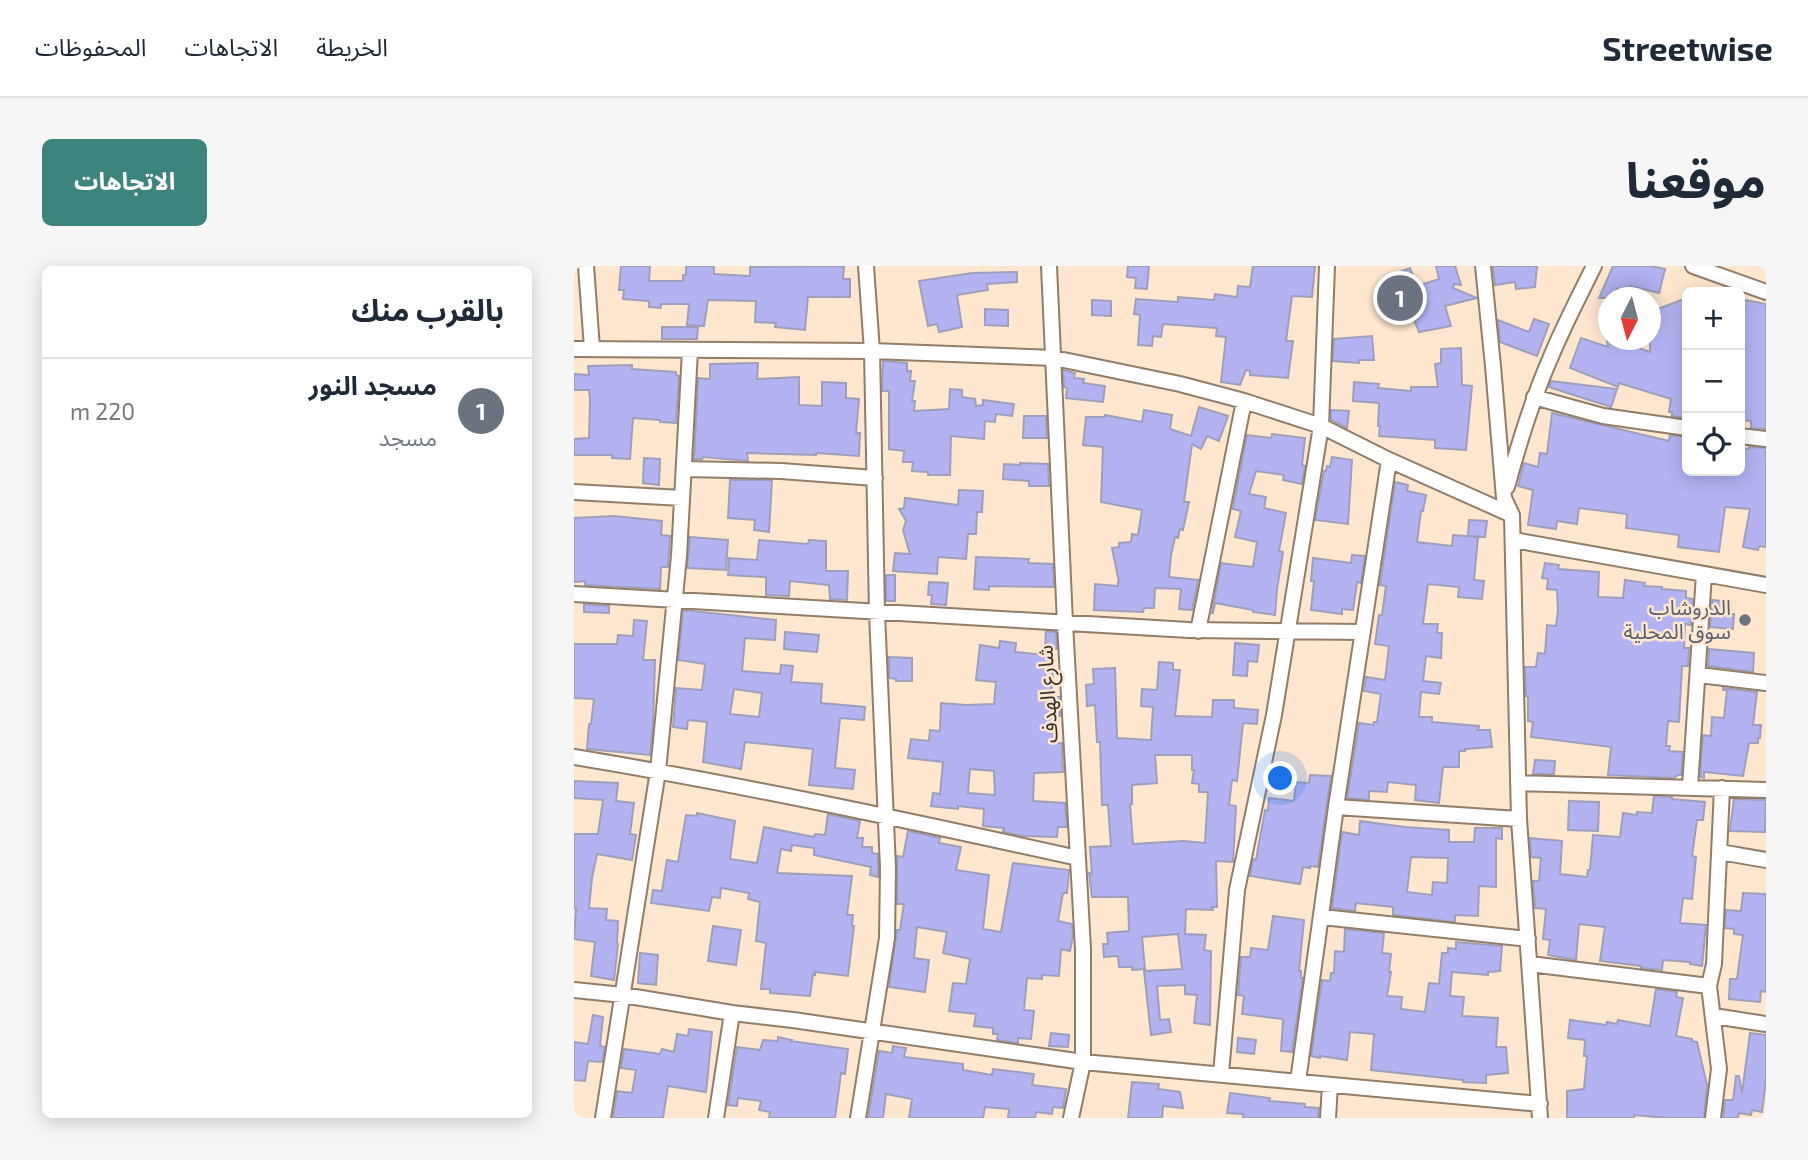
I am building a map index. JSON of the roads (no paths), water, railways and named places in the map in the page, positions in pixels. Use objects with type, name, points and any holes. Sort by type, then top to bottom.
[{"type":"street","points":[[586,266],[592,348]]},
{"type":"street","points":[[858,1118],[887,938],[888,868],[877,613],[872,351],[866,266]]},
{"type":"street","name":"شارع الهدف","points":[[1049,266],[1083,949],[1083,1062],[1071,1118]]},
{"type":"street","points":[[1221,1073],[1237,890],[1274,715],[1321,426],[1328,266]]},
{"type":"street","points":[[574,990],[1083,1062],[1298,1081],[1540,1111],[1519,820],[1514,540],[1512,515],[1504,498],[1483,266]]},
{"type":"street","points":[[1504,498],[1534,397],[1550,357],[1594,266]]},
{"type":"street","points":[[1693,266],[1766,292]]},
{"type":"street","points":[[574,349],[872,351],[1054,358],[1180,384],[1321,426],[1512,515]]},
{"type":"street","points":[[603,1118],[659,771],[676,600],[690,350]]},
{"type":"street","points":[[1534,397],[1603,416],[1682,427]]},
{"type":"street","points":[[1198,631],[1244,401]]},
{"type":"street","points":[[1745,437],[1766,439]]},
{"type":"street","points":[[1298,1081],[1336,807],[1389,460]]},
{"type":"street","points":[[685,469],[781,471],[875,478]]},
{"type":"street","points":[[574,492],[682,498]]},
{"type":"street","points":[[1514,540],[1766,585]]},
{"type":"street","points":[[1690,787],[1704,575]]},
{"type":"street","points":[[574,594],[1198,631],[1363,632]]},
{"type":"street","points":[[1699,675],[1766,683]]},
{"type":"street","points":[[574,757],[885,815],[1079,858]]},
{"type":"street","points":[[1518,783],[1766,790]]},
{"type":"street","points":[[1713,1118],[1719,1069],[1709,986],[1714,964],[1722,788]]},
{"type":"street","points":[[1336,807],[1519,820]]},
{"type":"street","points":[[1720,852],[1766,860]]},
{"type":"street","points":[[1322,917],[1528,939]]},
{"type":"street","points":[[1530,964],[1709,986]]},
{"type":"street","points":[[716,1118],[732,1013]]},
{"type":"street","points":[[1714,1016],[1766,1024]]},
{"type":"street","points":[[1328,1118],[1330,1085]]},
{"type":"place","name":"مسجد النور","points":[[1400,298]]},
{"type":"place","name":"الدروشاب سوق المحلية","points":[[1745,620]]}]
